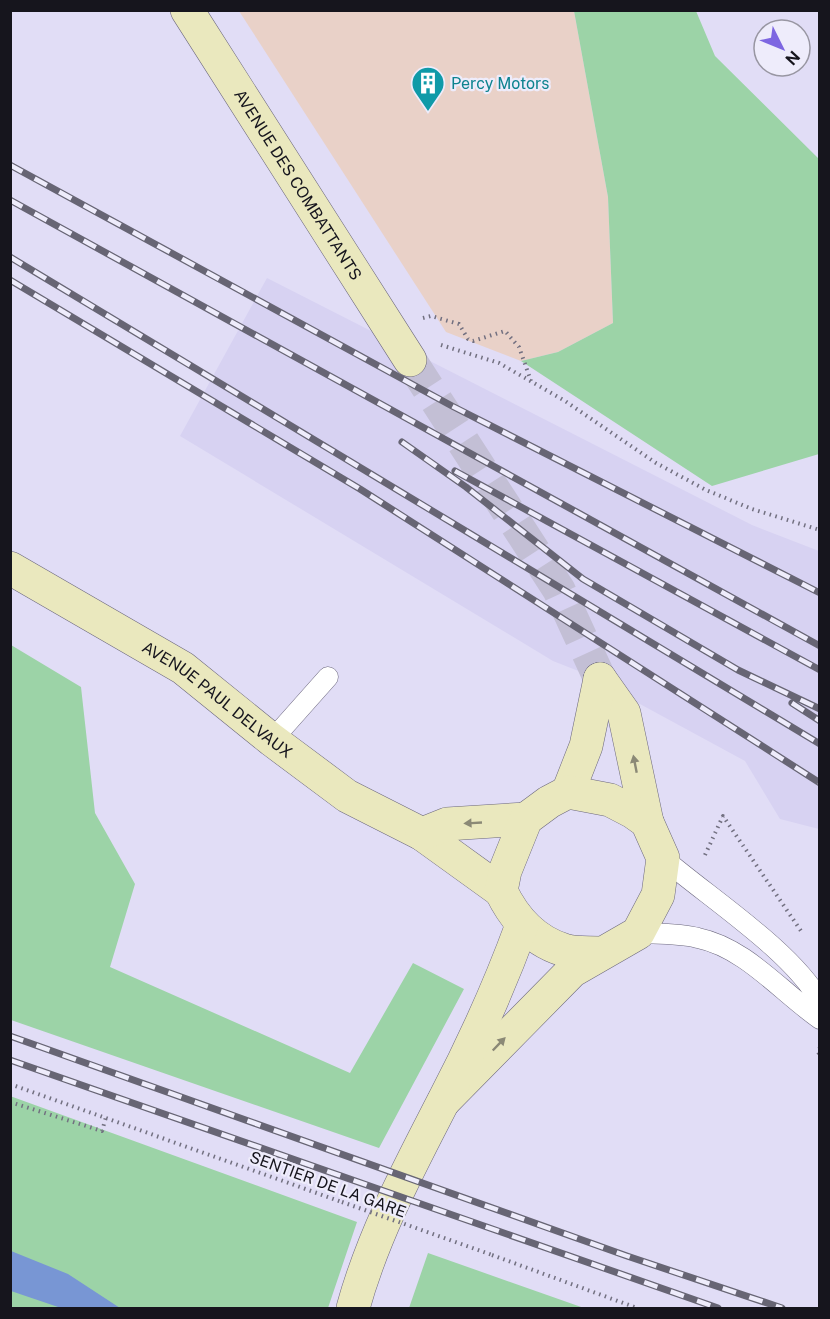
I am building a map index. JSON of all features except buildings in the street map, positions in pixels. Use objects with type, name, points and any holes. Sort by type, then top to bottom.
[{"type":"main road","name":"AVENUE DES COMBATTANTS","points":[[188,10],[410,360]]},
{"type":"main road","name":"AVENUE PAUL DELVAUX","points":[[10,568],[183,668],[272,740],[347,796],[422,834],[501,891]]},
{"type":"main road","points":[[444,1101],[572,970],[638,933],[658,895],[663,858],[647,822],[624,713],[600,679],[586,746],[568,792]]},
{"type":"main road","points":[[601,953],[564,951],[522,925],[501,891],[505,871],[526,819],[549,802],[568,792],[610,800],[647,822]]},
{"type":"main road","points":[[422,834],[447,824],[526,819]]},
{"type":"main road","points":[[353,1308],[370,1257],[392,1204],[498,991],[522,925]]},
{"type":"lane","points":[[272,740],[328,677]]},
{"type":"lane","points":[[663,858],[775,950],[813,989],[819,1000]]},
{"type":"lane","points":[[638,933],[698,938],[721,945],[739,956],[819,1018]]},
{"type":"path","points":[[391,328],[431,315],[459,324],[468,339],[473,340],[505,331],[519,347],[531,382]]},
{"type":"path","points":[[391,328],[499,363],[656,463],[706,490],[752,509],[819,530]]},
{"type":"path","points":[[819,1048],[817,1051],[819,1055]]},
{"type":"path","name":"SENTIER DE LA GARE","points":[[10,1084],[637,1308]]},
{"type":"path","points":[[10,1102],[102,1131],[106,1117]]},
{"type":"shaded area","points":[[239,11],[574,11],[608,197],[613,323],[558,352],[521,361],[446,332]]},
{"type":"shaded area","points":[[267,278],[752,525],[819,551],[819,829],[780,819],[745,761],[581,672],[553,661],[180,436]]},
{"type":"green space","points":[[574,11],[696,11],[715,56],[819,159],[819,454],[712,486],[521,361],[558,352],[613,323],[608,197]]},
{"type":"green space","points":[[11,645],[81,687],[95,813],[135,884],[110,967],[350,1073],[413,963],[464,989],[379,1148],[11,1020]]},
{"type":"green space","points":[[10,1096],[357,1222],[328,1308],[11,1308]]},
{"type":"green space","points":[[428,1253],[584,1308],[409,1308]]},
{"type":"water","points":[[11,1251],[68,1274],[120,1308],[61,1308],[11,1291]]},
{"type":"tunnel","points":[[410,360],[559,590],[600,679]]},
{"type":"railway","points":[[10,165],[452,406],[820,593]]},
{"type":"railway","points":[[10,200],[820,646]]},
{"type":"railway","points":[[10,257],[820,744]]},
{"type":"railway","points":[[10,280],[360,489],[820,783]]},
{"type":"railway","points":[[402,442],[466,487],[583,579],[738,670],[820,709]]},
{"type":"railway","points":[[455,471],[820,670]]},
{"type":"railway","points":[[792,703],[820,721]]},
{"type":"railway","points":[[10,1036],[627,1256],[782,1308]]},
{"type":"railway","points":[[10,1060],[718,1308]]},
{"type":"place","name":"Percy Motors","points":[[428,112]]}]
